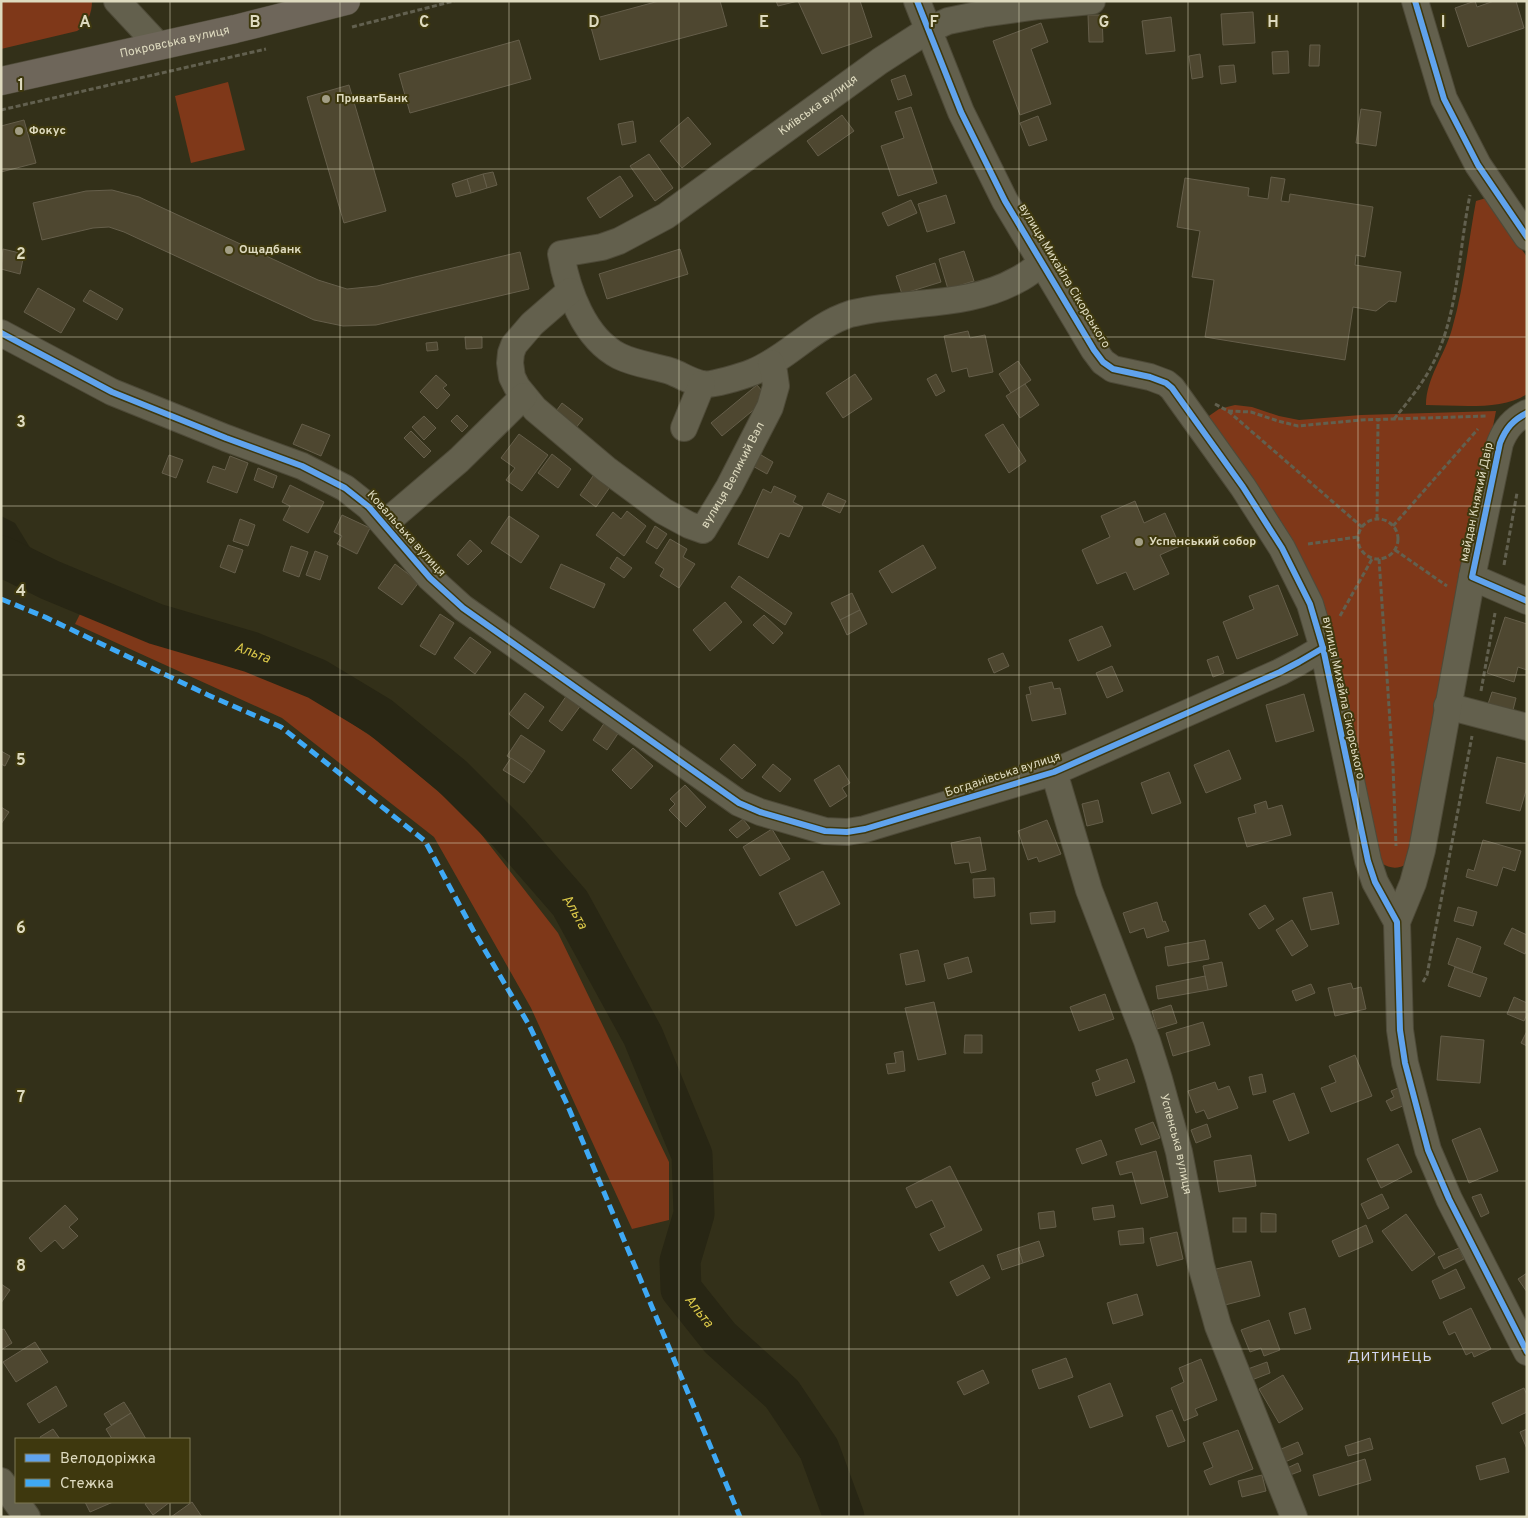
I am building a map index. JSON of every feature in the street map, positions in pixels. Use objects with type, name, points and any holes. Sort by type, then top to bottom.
[{"type":"main road","name":"Покровська вулиця","points":[[1,81],[160,46],[346,1]]},
{"type":"street","points":[[117,1],[160,46]]},
{"type":"street","name":"вулиця Михайла Сікорського","points":[[917,1],[976,144],[1005,201],[1103,362],[1113,369],[1150,377],[1166,383],[1172,388],[1243,487],[1282,548],[1310,604],[1323,648],[1354,803],[1368,861],[1375,882],[1397,922],[1400,1030],[1405,1063],[1423,1135],[1440,1180],[1527,1352]]},
{"type":"street","name":"Київська вулиця","points":[[570,291],[564,273],[561,254],[619,242],[666,216],[880,61],[928,30],[948,21],[982,14],[1092,1]]},
{"type":"street","points":[[1415,1],[1444,100],[1478,165],[1527,238]]},
{"type":"street","points":[[384,524],[459,460],[524,396],[512,377],[511,353],[521,335],[570,291],[588,326],[612,351],[630,360],[673,372],[702,384],[713,384],[748,374],[771,363],[820,328],[836,320],[870,310],[948,301],[981,294],[1015,282],[1042,263]]},
{"type":"street","name":"Ковальська вулиця","points":[[1,333],[112,392],[217,435],[302,466],[359,498],[369,507],[430,578],[463,608],[721,791],[739,803],[760,812]]},
{"type":"street","name":"вулиця Великий Вал","points":[[524,396],[535,409],[570,440],[633,490],[675,519],[703,530],[729,486],[770,407],[776,386],[771,363]]},
{"type":"street","points":[[684,428],[702,384]]},
{"type":"street","name":"майдан Княжий Двір","points":[[1397,922],[1413,883],[1422,850],[1470,589],[1500,443],[1513,421],[1527,413]]},
{"type":"street","points":[[1470,589],[1527,601]]},
{"type":"street","name":"Богданівська вулиця","points":[[760,812],[825,831],[847,832],[883,824],[1054,772],[1280,672],[1323,648]]},
{"type":"street","points":[[1448,706],[1527,727]]},
{"type":"street","name":"Успенська вулиця","points":[[1054,772],[1089,890],[1147,1041],[1159,1079],[1178,1152],[1201,1264],[1218,1326],[1294,1517]]},
{"type":"street","points":[[1,1481],[15,1500]]},
{"type":"street","points":[[17,1503],[27,1517]]},
{"type":"path","points":[[1394,420],[1430,370],[1445,332],[1453,304],[1469,196],[1478,165]]},
{"type":"path","points":[[1185,406],[1202,400],[1221,406],[1362,527]]},
{"type":"path","points":[[1393,526],[1490,416]]},
{"type":"path","points":[[1378,420],[1378,520]]},
{"type":"path","points":[[1372,520],[1388,522],[1393,526],[1397,535],[1398,540],[1395,550],[1385,558],[1379,559],[1372,558],[1363,552],[1360,548],[1358,537],[1362,527],[1372,520]]},
{"type":"path","points":[[1282,548],[1358,537]]},
{"type":"path","points":[[1395,550],[1470,589]]},
{"type":"path","points":[[1323,648],[1372,558]]},
{"type":"path","points":[[1379,559],[1393,766],[1396,854]]},
{"type":"shaded area","points":[[1,1],[92,1],[88,19],[84,26],[77,31],[1,49]]},
{"type":"shaded area","points":[[228,82],[245,150],[191,163],[175,96]]},
{"type":"shaded area","points":[[1486,198],[1527,257],[1527,394],[1504,403],[1492,405],[1426,405],[1429,385],[1449,339],[1456,313],[1476,201]]},
{"type":"shaded area","points":[[1235,405],[1252,407],[1299,420],[1361,415],[1496,411],[1408,864],[1404,866],[1394,868],[1381,863],[1336,652],[1206,418],[1219,409]]},
{"type":"shaded area","points":[[1,516],[15,523],[50,580],[16,582],[1,579]]},
{"type":"shaded area","points":[[84,606],[157,637],[290,682],[381,743],[467,816],[558,933],[669,1162],[669,1220],[632,1229],[531,1008],[434,837],[282,718],[75,624]]},
{"type":"building","points":[[659,1],[720,1],[727,26],[600,60],[589,20]]},
{"type":"building","points":[[776,1],[798,1],[778,6]]},
{"type":"building","points":[[798,1],[860,1],[872,37],[822,54]]},
{"type":"building","points":[[1475,1],[1477,7],[1494,1],[1516,1],[1524,28],[1468,47],[1455,8]]},
{"type":"building","points":[[1253,12],[1255,43],[1223,45],[1221,14]]},
{"type":"building","points":[[1088,15],[1102,15],[1103,42],[1089,42]]},
{"type":"building","points":[[1171,17],[1175,51],[1146,54],[1142,21]]},
{"type":"building","points":[[1041,23],[1048,42],[1031,49],[1051,104],[1020,115],[993,41]]},
{"type":"building","points":[[519,40],[531,79],[410,113],[399,74]]},
{"type":"building","points":[[1310,45],[1320,45],[1319,66],[1309,66]]},
{"type":"building","points":[[1288,51],[1289,73],[1273,74],[1272,52]]},
{"type":"building","points":[[1200,54],[1203,77],[1192,79],[1189,56]]},
{"type":"building","points":[[1234,65],[1236,82],[1221,84],[1219,66]]},
{"type":"building","points":[[905,75],[912,95],[898,100],[891,80]]},
{"type":"building","points":[[349,85],[386,211],[344,223],[307,97]]},
{"type":"building","points":[[911,107],[937,183],[898,196],[881,146],[904,138],[895,112]]},
{"type":"building","points":[[1361,109],[1381,112],[1376,146],[1356,143]]},
{"type":"building","points":[[842,115],[854,131],[818,156],[807,141]]},
{"type":"building","points":[[1038,116],[1047,140],[1029,146],[1020,123]]},
{"type":"building","points":[[688,117],[711,144],[682,168],[660,141]]},
{"type":"building","points":[[24,120],[36,163],[1,172],[1,126]]},
{"type":"building","points":[[633,121],[636,142],[622,145],[618,124]]},
{"type":"building","points":[[649,154],[673,188],[655,201],[630,166]]},
{"type":"building","points":[[493,172],[497,185],[487,188],[483,174]]},
{"type":"building","points":[[483,174],[487,188],[471,193],[467,179]]},
{"type":"building","points":[[620,176],[633,196],[600,218],[587,198]]},
{"type":"building","points":[[1271,177],[1285,179],[1281,201],[1289,202],[1290,194],[1373,207],[1365,257],[1356,255],[1355,265],[1401,272],[1396,302],[1389,301],[1376,311],[1353,307],[1345,360],[1205,337],[1214,280],[1192,277],[1200,231],[1177,227],[1185,178],[1249,188],[1248,196],[1268,199]]},
{"type":"building","points":[[467,179],[471,193],[456,197],[452,184]]},
{"type":"building","points":[[112,190],[139,197],[318,280],[347,289],[377,286],[520,252],[529,289],[376,325],[343,326],[314,320],[124,232],[109,227],[93,228],[42,240],[33,203],[86,191]]},
{"type":"building","points":[[946,195],[955,223],[927,232],[918,204]]},
{"type":"building","points":[[911,200],[917,213],[888,226],[882,213]]},
{"type":"building","points":[[3,249],[24,254],[20,274],[1,269]]},
{"type":"building","points":[[680,249],[688,274],[607,299],[599,274]]},
{"type":"building","points":[[964,251],[974,281],[948,289],[939,259]]},
{"type":"building","points":[[935,263],[941,282],[902,294],[896,276]]},
{"type":"building","points":[[38,288],[75,309],[61,333],[24,312]]},
{"type":"building","points":[[90,290],[123,309],[117,320],[83,301]]},
{"type":"building","points":[[968,331],[970,338],[985,335],[993,372],[969,377],[967,368],[952,372],[944,336]]},
{"type":"building","points":[[465,337],[482,337],[482,348],[466,349]]},
{"type":"building","points":[[437,342],[438,350],[427,351],[426,343]]},
{"type":"building","points":[[1018,361],[1031,380],[1011,393],[999,374]]},
{"type":"building","points":[[855,374],[872,399],[843,418],[826,393]]},
{"type":"building","points":[[936,374],[945,391],[936,396],[927,379]]},
{"type":"building","points":[[436,375],[447,385],[443,388],[450,395],[437,409],[420,392]]},
{"type":"building","points":[[1025,384],[1039,405],[1020,418],[1006,396]]},
{"type":"building","points":[[757,385],[768,398],[722,436],[711,423]]},
{"type":"building","points":[[562,403],[583,419],[575,429],[554,414]]},
{"type":"building","points":[[457,415],[468,426],[462,432],[451,421]]},
{"type":"building","points":[[424,416],[436,428],[424,440],[412,427]]},
{"type":"building","points":[[302,424],[330,435],[321,456],[293,444]]},
{"type":"building","points":[[1003,424],[1026,461],[1009,473],[985,435]]},
{"type":"building","points":[[411,431],[431,451],[424,458],[404,438]]},
{"type":"building","points":[[519,434],[548,455],[522,491],[506,480],[515,468],[501,458]]},
{"type":"building","points":[[756,452],[773,462],[767,474],[749,464]]},
{"type":"building","points":[[552,454],[571,469],[558,488],[538,473]]},
{"type":"building","points":[[169,455],[183,460],[176,478],[162,473]]},
{"type":"building","points":[[230,456],[248,463],[237,493],[207,482],[213,466],[225,470]]},
{"type":"building","points":[[258,468],[277,476],[273,488],[254,480]]},
{"type":"building","points":[[593,476],[610,487],[596,507],[580,495]]},
{"type":"building","points":[[290,485],[324,502],[308,533],[283,520],[290,506],[282,502]]},
{"type":"building","points":[[774,486],[796,496],[793,502],[803,507],[789,537],[780,533],[768,558],[738,544],[763,489],[771,493]]},
{"type":"building","points":[[828,493],[846,501],[840,513],[822,505]]},
{"type":"building","name":"Успенський собор","points":[[1135,501],[1144,523],[1165,513],[1180,546],[1160,555],[1169,574],[1134,590],[1126,572],[1097,584],[1082,550],[1110,537],[1101,516]]},
{"type":"building","points":[[627,511],[646,526],[624,556],[596,535],[613,512],[621,519]]},
{"type":"building","points":[[342,515],[370,528],[357,554],[337,544],[342,536],[334,532]]},
{"type":"building","points":[[509,516],[539,536],[521,563],[491,543]]},
{"type":"building","points":[[240,519],[255,525],[248,546],[233,541]]},
{"type":"building","points":[[655,526],[667,534],[657,549],[646,542]]},
{"type":"building","points":[[670,539],[687,549],[683,557],[695,564],[679,588],[660,576],[664,569],[655,563]]},
{"type":"building","points":[[470,540],[482,551],[468,565],[457,555]]},
{"type":"building","points":[[228,545],[243,550],[235,573],[220,567]]},
{"type":"building","points":[[923,545],[936,568],[892,593],[879,571]]},
{"type":"building","points":[[291,546],[308,552],[299,577],[283,571]]},
{"type":"building","points":[[315,551],[328,556],[320,580],[306,575]]},
{"type":"building","points":[[617,557],[632,568],[624,578],[610,568]]},
{"type":"building","points":[[395,564],[419,582],[402,605],[378,588]]},
{"type":"building","points":[[561,564],[605,584],[594,608],[550,588]]},
{"type":"building","points":[[739,576],[792,613],[785,625],[731,587]]},
{"type":"building","points":[[1278,585],[1298,635],[1237,659],[1223,622],[1254,609],[1249,596]]},
{"type":"building","points":[[852,593],[860,610],[840,620],[831,603]]},
{"type":"building","points":[[725,602],[742,622],[710,651],[693,630]]},
{"type":"building","points":[[860,610],[867,624],[847,635],[840,620]]},
{"type":"building","points":[[440,614],[454,623],[435,655],[420,646]]},
{"type":"building","points":[[764,615],[783,633],[773,644],[753,625]]},
{"type":"building","points":[[1505,617],[1527,624],[1527,670],[1518,667],[1514,682],[1487,673]]},
{"type":"building","points":[[1102,626],[1111,646],[1078,661],[1069,640]]},
{"type":"building","points":[[470,637],[491,652],[475,674],[454,658]]},
{"type":"building","points":[[1003,653],[1009,666],[994,673],[988,659]]},
{"type":"building","points":[[1218,656],[1224,673],[1213,677],[1207,660]]},
{"type":"building","points":[[1112,666],[1123,691],[1107,698],[1096,673]]},
{"type":"building","points":[[1052,682],[1054,689],[1060,688],[1066,714],[1032,721],[1026,695],[1031,694],[1029,687]]},
{"type":"building","points":[[1492,692],[1516,698],[1512,714],[1487,707]]},
{"type":"building","points":[[525,693],[544,707],[528,729],[509,714]]},
{"type":"building","points":[[1304,694],[1314,731],[1276,742],[1266,705]]},
{"type":"building","points":[[567,695],[581,705],[562,731],[549,721]]},
{"type":"building","points":[[605,722],[619,732],[607,750],[593,740]]},
{"type":"building","points":[[521,735],[545,751],[532,772],[507,756]]},
{"type":"building","points":[[734,744],[756,765],[742,779],[720,759]]},
{"type":"building","points":[[633,748],[653,766],[631,789],[612,770]]},
{"type":"building","points":[[1229,750],[1241,779],[1206,793],[1194,765]]},
{"type":"building","points":[[1,751],[10,756],[5,766],[1,764]]},
{"type":"building","points":[[1497,757],[1527,764],[1527,787],[1520,811],[1486,803]]},
{"type":"building","points":[[511,758],[532,772],[524,783],[503,770]]},
{"type":"building","points":[[773,764],[791,779],[780,792],[762,777]]},
{"type":"building","points":[[839,765],[850,783],[842,788],[847,796],[830,807],[814,780]]},
{"type":"building","points":[[1169,772],[1181,803],[1152,814],[1141,783]]},
{"type":"building","points":[[685,785],[706,807],[686,827],[669,810],[675,804],[670,799]]},
{"type":"building","points":[[1098,800],[1103,822],[1087,826],[1082,804]]},
{"type":"building","points":[[1266,801],[1268,809],[1282,805],[1291,835],[1247,847],[1238,818],[1256,813],[1254,805]]},
{"type":"building","points":[[1,807],[9,812],[1,824]]},
{"type":"building","points":[[743,819],[750,828],[737,838],[729,830]]},
{"type":"building","points":[[1047,820],[1061,854],[1039,862],[1037,857],[1028,860],[1018,831]]},
{"type":"building","points":[[772,829],[790,859],[760,876],[743,847]]},
{"type":"building","points":[[980,837],[986,870],[971,873],[969,862],[955,864],[951,843]]},
{"type":"building","points":[[1483,840],[1521,851],[1515,871],[1503,867],[1497,886],[1466,877],[1468,869],[1474,871]]},
{"type":"building","points":[[823,871],[840,904],[796,926],[779,893]]},
{"type":"building","points":[[994,878],[995,896],[974,898],[973,879]]},
{"type":"building","points":[[1332,892],[1339,924],[1311,930],[1303,898]]},
{"type":"building","points":[[1157,902],[1163,922],[1165,921],[1169,931],[1147,938],[1144,928],[1130,933],[1123,913]]},
{"type":"building","points":[[1265,905],[1274,919],[1259,929],[1249,914]]},
{"type":"building","points":[[1458,907],[1477,912],[1473,926],[1454,921]]},
{"type":"building","points":[[1055,911],[1055,922],[1031,924],[1030,913]]},
{"type":"building","points":[[1292,920],[1308,946],[1292,956],[1276,930]]},
{"type":"building","points":[[1512,928],[1527,935],[1525,954],[1504,944]]},
{"type":"building","points":[[1457,938],[1481,947],[1472,973],[1448,964]]},
{"type":"building","points":[[1205,940],[1209,959],[1168,966],[1165,947]]},
{"type":"building","points":[[918,950],[925,981],[906,985],[900,954]]},
{"type":"building","points":[[968,957],[972,972],[948,979],[944,964]]},
{"type":"building","points":[[1222,962],[1227,986],[1208,990],[1203,966]]},
{"type":"building","points":[[1455,967],[1487,978],[1480,997],[1448,986]]},
{"type":"building","points":[[1205,976],[1208,990],[1158,999],[1156,986]]},
{"type":"building","points":[[1351,983],[1353,989],[1361,987],[1366,1009],[1335,1016],[1328,988]]},
{"type":"building","points":[[1311,984],[1315,993],[1296,1001],[1292,991]]},
{"type":"building","points":[[1105,994],[1114,1019],[1079,1031],[1070,1007]]},
{"type":"building","points":[[1514,997],[1527,1003],[1527,1014],[1524,1021],[1507,1014]]},
{"type":"building","points":[[934,1002],[946,1054],[918,1060],[905,1008]]},
{"type":"building","points":[[1171,1005],[1177,1023],[1157,1029],[1152,1011]]},
{"type":"building","points":[[1203,1022],[1210,1045],[1173,1056],[1166,1033]]},
{"type":"building","points":[[1527,1031],[1527,1046],[1521,1043]]},
{"type":"building","points":[[965,1035],[982,1035],[982,1053],[964,1053]]},
{"type":"building","points":[[1441,1036],[1484,1040],[1480,1083],[1437,1080]]},
{"type":"building","points":[[903,1051],[905,1071],[888,1074],[886,1064],[896,1063],[894,1053]]},
{"type":"building","points":[[1355,1055],[1372,1096],[1331,1112],[1321,1088],[1336,1082],[1329,1066]]},
{"type":"building","points":[[1127,1059],[1135,1082],[1096,1096],[1092,1083],[1100,1080],[1096,1070]]},
{"type":"building","points":[[1262,1074],[1266,1092],[1253,1095],[1249,1077]]},
{"type":"building","points":[[1215,1082],[1218,1090],[1229,1086],[1238,1108],[1208,1119],[1204,1110],[1196,1113],[1188,1091]]},
{"type":"building","points":[[1398,1088],[1405,1105],[1391,1111],[1386,1101],[1394,1097],[1391,1091]]},
{"type":"building","points":[[1294,1093],[1309,1133],[1289,1141],[1273,1101]]},
{"type":"building","points":[[1153,1122],[1160,1138],[1141,1145],[1135,1129]]},
{"type":"building","points":[[1207,1124],[1211,1137],[1196,1143],[1191,1130]]},
{"type":"building","points":[[1480,1128],[1498,1171],[1469,1183],[1452,1140]]},
{"type":"building","points":[[1101,1140],[1107,1155],[1082,1164],[1076,1149]]},
{"type":"building","points":[[1398,1144],[1412,1172],[1381,1188],[1367,1159]]},
{"type":"building","points":[[1156,1151],[1168,1197],[1141,1204],[1132,1172],[1120,1175],[1116,1162]]},
{"type":"building","points":[[1251,1155],[1256,1186],[1219,1192],[1214,1161]]},
{"type":"building","points":[[950,1166],[982,1230],[939,1251],[930,1234],[945,1227],[932,1200],[916,1208],[906,1188]]},
{"type":"building","points":[[1382,1194],[1389,1208],[1368,1219],[1361,1204]]},
{"type":"building","points":[[1481,1194],[1489,1213],[1481,1217],[1472,1197]]},
{"type":"building","points":[[65,1205],[78,1219],[69,1227],[78,1236],[63,1249],[55,1240],[41,1252],[29,1238]]},
{"type":"building","points":[[1113,1205],[1115,1217],[1094,1220],[1092,1208]]},
{"type":"building","points":[[1054,1211],[1056,1227],[1040,1229],[1038,1213]]},
{"type":"building","points":[[1261,1213],[1276,1214],[1276,1232],[1261,1232]]},
{"type":"building","points":[[1406,1214],[1435,1254],[1412,1271],[1382,1231]]},
{"type":"building","points":[[1233,1218],[1246,1218],[1246,1232],[1233,1232]]},
{"type":"building","points":[[1366,1225],[1373,1242],[1339,1257],[1332,1241]]},
{"type":"building","points":[[1143,1228],[1144,1243],[1120,1245],[1118,1231]]},
{"type":"building","points":[[1177,1232],[1183,1259],[1157,1266],[1150,1238]]},
{"type":"building","points":[[1039,1241],[1044,1256],[1023,1263],[1018,1248]]},
{"type":"building","points":[[1018,1248],[1023,1263],[1002,1270],[997,1255]]},
{"type":"building","points":[[1459,1248],[1464,1259],[1444,1269],[1438,1257]]},
{"type":"building","points":[[1251,1261],[1260,1296],[1225,1305],[1216,1269]]},
{"type":"building","points":[[983,1265],[990,1278],[957,1296],[950,1282]]},
{"type":"building","points":[[1456,1269],[1465,1288],[1440,1299],[1432,1281]]},
{"type":"building","points":[[1527,1273],[1527,1292],[1518,1279]]},
{"type":"building","points":[[1,1284],[10,1290],[1,1303]]},
{"type":"building","points":[[1137,1294],[1143,1315],[1113,1324],[1107,1303]]},
{"type":"building","points":[[1305,1308],[1311,1329],[1295,1334],[1289,1313]]},
{"type":"building","points":[[1471,1308],[1491,1349],[1474,1357],[1472,1352],[1466,1355],[1455,1332],[1449,1335],[1443,1322]]},
{"type":"building","points":[[1269,1320],[1280,1350],[1264,1356],[1261,1348],[1250,1352],[1241,1330]]},
{"type":"building","points":[[4,1329],[12,1343],[1,1350],[1,1330]]},
{"type":"building","points":[[35,1342],[48,1362],[16,1382],[3,1362]]},
{"type":"building","points":[[1066,1358],[1073,1377],[1039,1389],[1032,1370]]},
{"type":"building","points":[[1201,1359],[1217,1400],[1195,1409],[1198,1415],[1184,1421],[1171,1388],[1184,1382],[1179,1368]]},
{"type":"building","points":[[1267,1362],[1270,1373],[1249,1381],[1245,1370]]},
{"type":"building","points":[[983,1370],[989,1383],[964,1395],[957,1382]]},
{"type":"building","points":[[1283,1375],[1303,1409],[1279,1423],[1259,1389]]},
{"type":"building","points":[[1110,1383],[1123,1416],[1090,1428],[1078,1396]]},
{"type":"building","points":[[56,1386],[67,1406],[39,1423],[27,1404]]},
{"type":"building","points":[[1524,1388],[1527,1395],[1527,1412],[1502,1424],[1492,1403]]},
{"type":"building","points":[[124,1402],[131,1413],[111,1425],[104,1414]]},
{"type":"building","points":[[1172,1410],[1185,1441],[1168,1447],[1156,1416]]},
{"type":"building","points":[[131,1413],[145,1438],[111,1438],[106,1429]]},
{"type":"building","points":[[53,1429],[59,1438],[40,1438]]},
{"type":"building","points":[[1527,1429],[1527,1449],[1520,1432]]},
{"type":"building","points":[[1238,1430],[1253,1469],[1210,1485],[1204,1471],[1213,1467],[1203,1443]]},
{"type":"building","points":[[1370,1438],[1373,1449],[1348,1456],[1345,1446]]},
{"type":"building","points":[[1298,1442],[1303,1454],[1285,1462],[1279,1450]]},
{"type":"building","points":[[1505,1458],[1509,1472],[1480,1480],[1476,1466]]},
{"type":"building","points":[[1365,1459],[1371,1480],[1319,1496],[1313,1475]]},
{"type":"building","points":[[1298,1463],[1301,1471],[1290,1475],[1287,1468]]},
{"type":"building","points":[[1262,1475],[1266,1491],[1242,1497],[1238,1481]]},
{"type":"building","points":[[192,1502],[202,1517],[171,1517]]},
{"type":"building","points":[[86,1503],[111,1503],[90,1512]]},
{"type":"building","points":[[146,1503],[169,1503],[153,1515],[145,1504]]},
{"type":"waterway","name":"Альта","points":[[1,556],[50,580],[156,624],[251,652],[317,679],[380,717],[452,776],[509,833],[570,903],[643,1036],[692,1155],[694,1214],[680,1261],[681,1289],[720,1338],[782,1394],[819,1449],[844,1517]]},
{"type":"marked path","points":[[1,599],[45,617],[208,695],[281,727],[425,841],[473,930],[529,1025],[567,1104],[740,1517]]},
{"type":"cycle path","points":[[917,1],[961,112],[1005,201],[1094,350],[1103,362],[1113,369],[1150,377],[1166,383],[1172,388],[1243,487],[1282,548],[1310,604],[1323,648],[1368,861],[1375,882],[1397,922],[1400,1030],[1405,1063],[1428,1150],[1449,1199],[1527,1352]]},
{"type":"cycle path","points":[[1415,1],[1444,99],[1478,165],[1527,237]]},
{"type":"cycle path","points":[[1,333],[112,392],[302,466],[345,488],[369,507],[430,578],[463,608],[739,803],[760,812],[825,831],[847,832],[865,829],[1054,772],[1280,672],[1323,648]]},
{"type":"cycle path","points":[[1527,413],[1510,425],[1500,443],[1472,577],[1527,601]]},
{"type":"place","name":"ПриватБанк","points":[[326,99]]},
{"type":"place","name":"Фокус","points":[[19,131]]},
{"type":"place","name":"Ощадбанк","points":[[229,250]]},
{"type":"place","name":"Успенський собор","points":[[1139,542]]},
{"type":"district","name":"ДИТИНЕЦЬ","points":[[1390,1357]]}]
